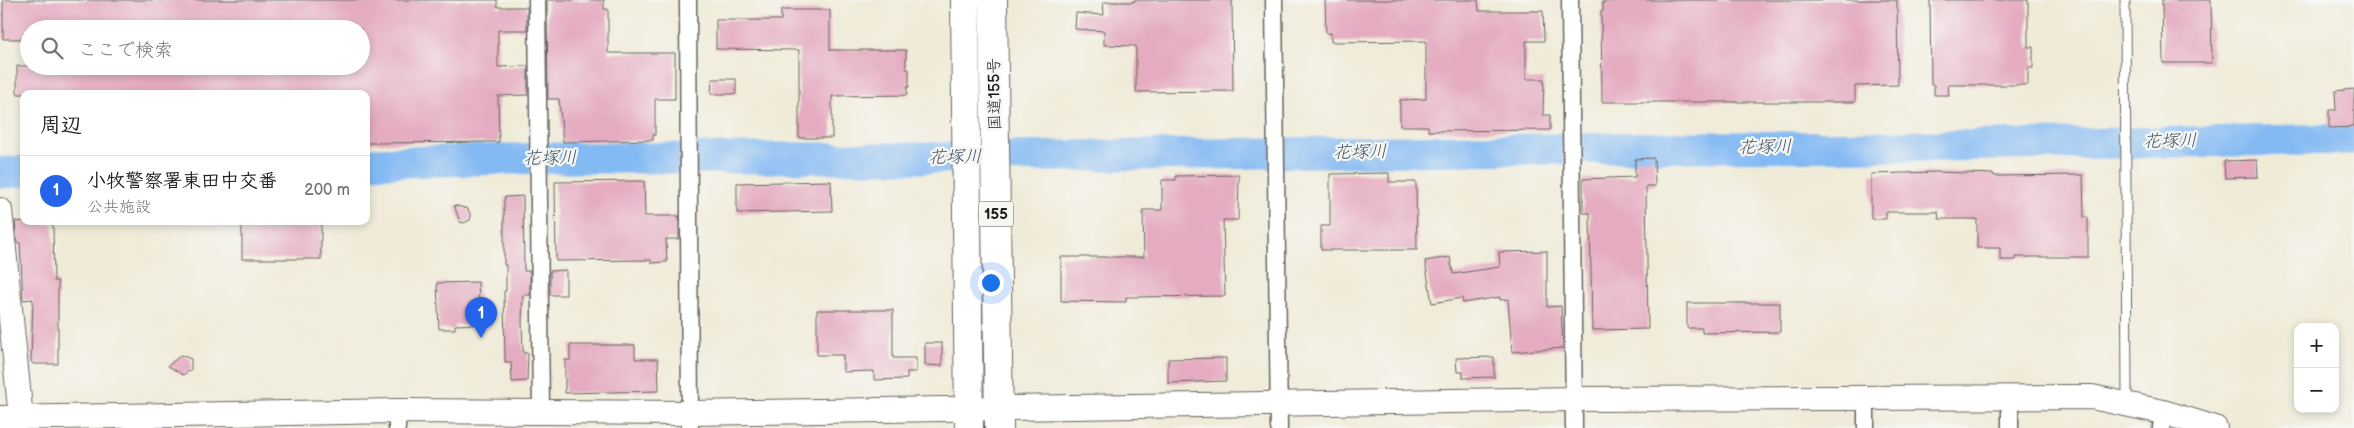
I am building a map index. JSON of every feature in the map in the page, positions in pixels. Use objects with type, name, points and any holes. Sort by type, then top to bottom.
[{"type":"highway","name":"国道155号","points":[[965,0],[969,418]]},
{"type":"highway","name":"国道155号","points":[[993,0],[999,418]]},
{"type":"street","points":[[537,0],[541,412]]},
{"type":"street","points":[[688,0],[690,420]]},
{"type":"street","points":[[1274,0],[1278,428]]},
{"type":"street","points":[[1570,0],[1574,428]]},
{"type":"street","points":[[0,210],[14,421],[397,419],[541,412],[690,420],[999,418],[1278,403],[1575,399],[2092,397],[2127,403],[2162,420],[2215,428]]},
{"type":"street","points":[[1866,398],[1866,428]]},
{"type":"street","points":[[2010,398],[2010,428]]},
{"type":"lane","points":[[2125,0],[2127,403]]},
{"type":"building","points":[[3,0],[497,0],[497,7],[527,7],[527,30],[498,30],[498,67],[528,66],[528,95],[498,96],[499,142],[370,143],[370,90],[20,90],[20,94],[17,94],[17,66],[20,66],[20,75],[370,75],[370,20],[20,20],[20,39],[3,39]]},
{"type":"building","points":[[547,0],[604,0],[604,9],[608,9],[608,53],[675,53],[675,99],[655,99],[655,135],[653,135],[653,140],[563,142],[559,99],[548,99]]},
{"type":"building","points":[[1134,0],[1232,0],[1233,91],[1136,92],[1136,46],[1104,45],[1104,31],[1075,29],[1076,13],[1104,15],[1103,2],[1134,2]]},
{"type":"building","points":[[1325,0],[1478,0],[1479,11],[1543,11],[1544,41],[1526,41],[1526,79],[1544,79],[1543,115],[1550,115],[1550,130],[1428,131],[1428,126],[1400,126],[1400,100],[1426,99],[1426,41],[1331,42],[1331,33],[1326,33]]},
{"type":"building","points":[[1628,0],[1897,0],[1898,85],[1855,86],[1855,102],[1602,102],[1601,11],[1603,11],[1603,2]]},
{"type":"building","points":[[1930,0],[2028,0],[2028,47],[2033,47],[2033,68],[2028,68],[2028,85],[1948,85],[1949,95],[1934,95],[1934,85],[1931,85]]},
{"type":"building","points":[[2162,0],[2211,0],[2212,63],[2163,63]]},
{"type":"building","points":[[781,10],[830,10],[830,50],[906,50],[906,69],[909,69],[907,95],[832,96],[832,138],[799,138],[799,50],[716,49],[716,20],[781,20]]},
{"type":"building","points":[[712,79],[736,79],[736,94],[711,94]]},
{"type":"building","points":[[2354,89],[2354,127],[2329,128],[2329,110],[2336,110],[2335,91]]},
{"type":"building","points":[[1654,158],[1655,186],[1646,186],[1648,329],[1592,330],[1590,213],[1583,213],[1583,179],[1635,177],[1635,159]]},
{"type":"building","points":[[2257,160],[2258,177],[2225,178],[2224,161]]},
{"type":"building","points":[[1936,172],[1994,174],[1994,176],[2083,175],[2084,217],[2088,217],[2088,257],[2016,257],[2016,260],[2000,260],[2000,248],[1977,248],[1977,219],[1939,219],[1938,212],[1886,212],[1886,219],[1871,219],[1871,174]]},
{"type":"building","points":[[1389,173],[1389,182],[1416,182],[1417,250],[1321,250],[1321,226],[1330,226],[1330,174]]},
{"type":"building","points":[[1239,175],[1238,220],[1223,220],[1225,296],[1126,297],[1126,302],[1061,301],[1061,257],[1144,257],[1143,210],[1162,210],[1162,180],[1176,180],[1176,176]]},
{"type":"building","points":[[644,181],[645,216],[679,216],[679,239],[666,239],[667,262],[651,263],[651,260],[556,261],[555,182]]},
{"type":"building","points":[[831,181],[832,211],[737,213],[737,183]]},
{"type":"building","points":[[523,196],[524,271],[530,271],[530,295],[523,295],[522,320],[523,353],[528,353],[527,381],[512,382],[511,362],[505,362],[504,291],[506,291],[506,265],[504,265],[504,201],[505,197]]},
{"type":"building","points":[[454,205],[468,209],[471,216],[470,220],[464,223],[460,222]]},
{"type":"building","points":[[15,221],[20,221],[20,225],[53,225],[54,281],[58,281],[58,364],[33,364],[31,361],[33,299],[23,300],[20,243],[17,243]]},
{"type":"building","points":[[242,225],[321,225],[321,259],[242,259]]},
{"type":"building","points":[[1547,251],[1547,307],[1561,306],[1563,348],[1512,352],[1508,299],[1500,300],[1500,297],[1463,303],[1462,298],[1432,303],[1425,261],[1450,257],[1453,274],[1500,267],[1499,252]]},
{"type":"building","points":[[566,270],[566,295],[550,295],[550,271]]},
{"type":"building","points":[[478,282],[480,324],[455,325],[455,329],[439,329],[437,283]]},
{"type":"building","points":[[1687,303],[1780,303],[1780,332],[1702,333],[1702,328],[1687,328]]},
{"type":"building","points":[[817,310],[893,310],[893,358],[916,358],[916,372],[907,372],[907,379],[874,380],[874,371],[843,372],[843,355],[817,355]]},
{"type":"building","points":[[925,343],[942,343],[942,366],[925,365]]},
{"type":"building","points":[[570,345],[635,345],[635,359],[658,359],[659,391],[565,393],[565,360],[570,360]]},
{"type":"building","points":[[181,355],[191,359],[191,370],[183,375],[168,366]]},
{"type":"building","points":[[1494,357],[1494,377],[1463,378],[1463,372],[1457,372],[1456,358]]},
{"type":"building","points":[[1226,358],[1226,381],[1168,383],[1168,359]]},
{"type":"waterway","name":"花塚川","points":[[370,163],[548,158],[938,158],[2354,139]]},
{"type":"waterway","name":"花塚川","points":[[0,173],[20,171]]},
{"type":"place","name":"小牧警察署東田中交番","points":[[481,338]]}]
